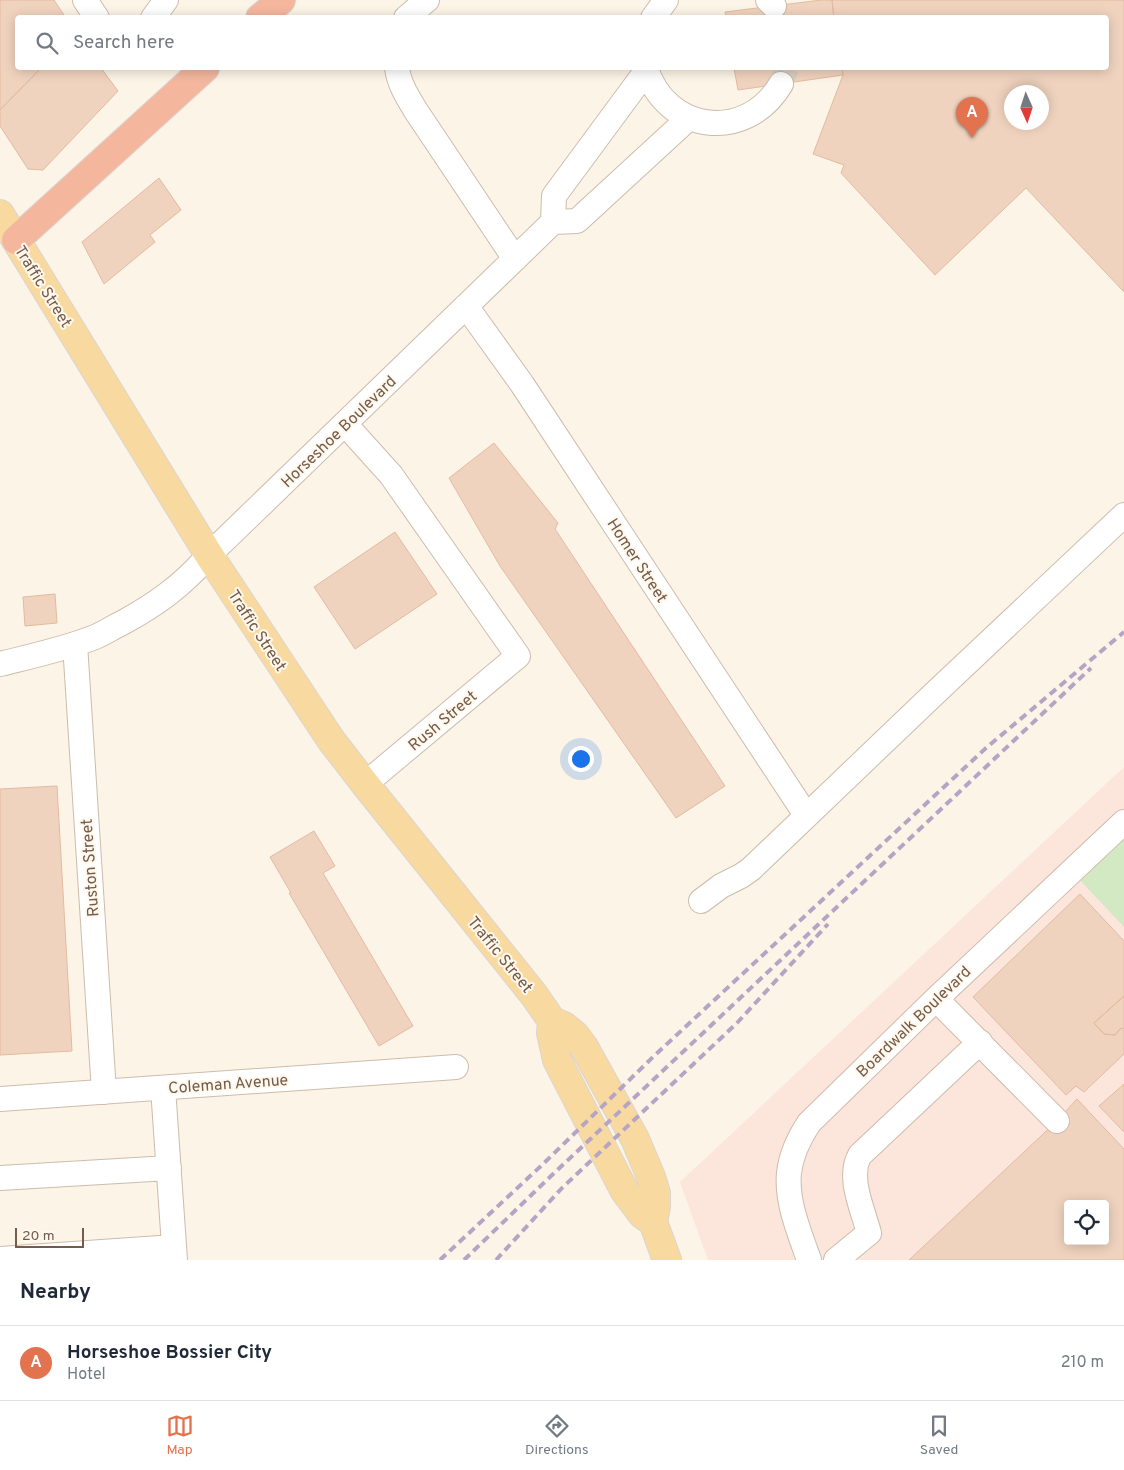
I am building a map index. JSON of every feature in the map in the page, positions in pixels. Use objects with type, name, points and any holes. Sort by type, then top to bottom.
[{"type":"highway","points":[[8,244],[203,70]]},
{"type":"main road","name":"Traffic Street","points":[[0,214],[8,244],[331,740],[552,1020],[551,1033],[557,1060],[624,1190],[642,1214],[653,1222],[667,1260]]},
{"type":"street","points":[[85,0],[95,15]]},
{"type":"street","points":[[155,15],[166,0]]},
{"type":"street","points":[[410,15],[427,0]]},
{"type":"street","points":[[655,15],[666,0]]},
{"type":"street","points":[[397,70],[402,86],[416,111],[515,259]]},
{"type":"street","points":[[646,70],[554,196],[553,222],[577,221],[689,118]]},
{"type":"street","points":[[647,70],[657,92],[677,111],[689,118],[715,123],[749,116],[768,102],[781,84]]},
{"type":"street","name":"Horseshoe Boulevard","points":[[0,664],[75,644],[97,636],[148,608],[173,591],[194,573],[209,555],[553,222]]},
{"type":"street","name":"Homer Street","points":[[466,306],[522,384],[806,815]]},
{"type":"street","name":"Rush Street","points":[[345,424],[391,474],[518,656],[365,784]]},
{"type":"street","points":[[701,901],[721,886],[741,876],[751,868],[1124,515]]},
{"type":"street","name":"Ruston Street","points":[[75,644],[104,1092]]},
{"type":"street","name":"Boardwalk Boulevard","points":[[809,1260],[792,1207],[789,1174],[796,1146],[809,1123],[936,999],[1124,822]]},
{"type":"street","points":[[936,999],[1057,1121]]},
{"type":"street","points":[[836,1260],[869,1233],[855,1183],[854,1172],[860,1155],[980,1042]]},
{"type":"street","name":"Coleman Avenue","points":[[0,1099],[456,1066]]},
{"type":"street","points":[[0,1259],[175,1254],[164,1088]]},
{"type":"street","points":[[0,1178],[169,1168]]},
{"type":"shaded area","points":[[1124,767],[1124,1260],[708,1260],[680,1182]]},
{"type":"green space","points":[[1124,836],[1124,927],[1079,879]]},
{"type":"building","points":[[0,0],[54,0],[64,15],[15,15],[15,70],[39,70],[0,110]]},
{"type":"building","points":[[832,0],[834,15],[726,15],[725,12]]},
{"type":"building","points":[[832,0],[1124,0],[1124,292],[1026,188],[935,275],[841,173],[844,165],[813,154],[843,75],[842,70],[1109,70],[1109,15],[834,15]]},
{"type":"building","points":[[39,70],[102,70],[118,91],[43,170],[28,169],[0,126],[0,110]]},
{"type":"building","points":[[734,70],[842,70],[843,75],[738,90]]},
{"type":"building","points":[[159,178],[181,210],[150,235],[155,242],[104,284],[82,242]]},
{"type":"building","points":[[494,443],[558,523],[555,529],[725,786],[676,818],[500,566],[449,478]]},
{"type":"building","points":[[395,532],[437,594],[355,649],[314,587]]},
{"type":"building","points":[[55,594],[57,623],[25,626],[23,597]]},
{"type":"building","points":[[57,786],[72,1051],[0,1055],[0,789]]},
{"type":"building","points":[[314,831],[335,866],[323,873],[413,1026],[379,1046],[289,893],[291,893],[270,857]]},
{"type":"building","points":[[1080,894],[1124,941],[1124,996],[1094,1023],[1104,1034],[1115,1035],[1121,1028],[1124,1031],[1124,1054],[1084,1092],[1076,1086],[1066,1095],[973,997]]},
{"type":"building","points":[[1124,996],[1124,1028],[1121,1028],[1115,1035],[1104,1034],[1094,1023]]},
{"type":"building","points":[[1124,1084],[1124,1132],[1099,1106]]},
{"type":"building","points":[[1077,1099],[1124,1149],[1124,1260],[909,1260],[1057,1121]]},
{"type":"tunnel","points":[[781,84],[786,70]]},
{"type":"railway","points":[[440,1260],[542,1165],[654,1056],[986,748],[1124,632]]},
{"type":"railway","points":[[464,1260],[1091,668]]},
{"type":"railway","points":[[496,1260],[562,1188],[737,1023],[828,924]]},
{"type":"place","name":"Horseshoe Bossier City","points":[[972,138]]}]
